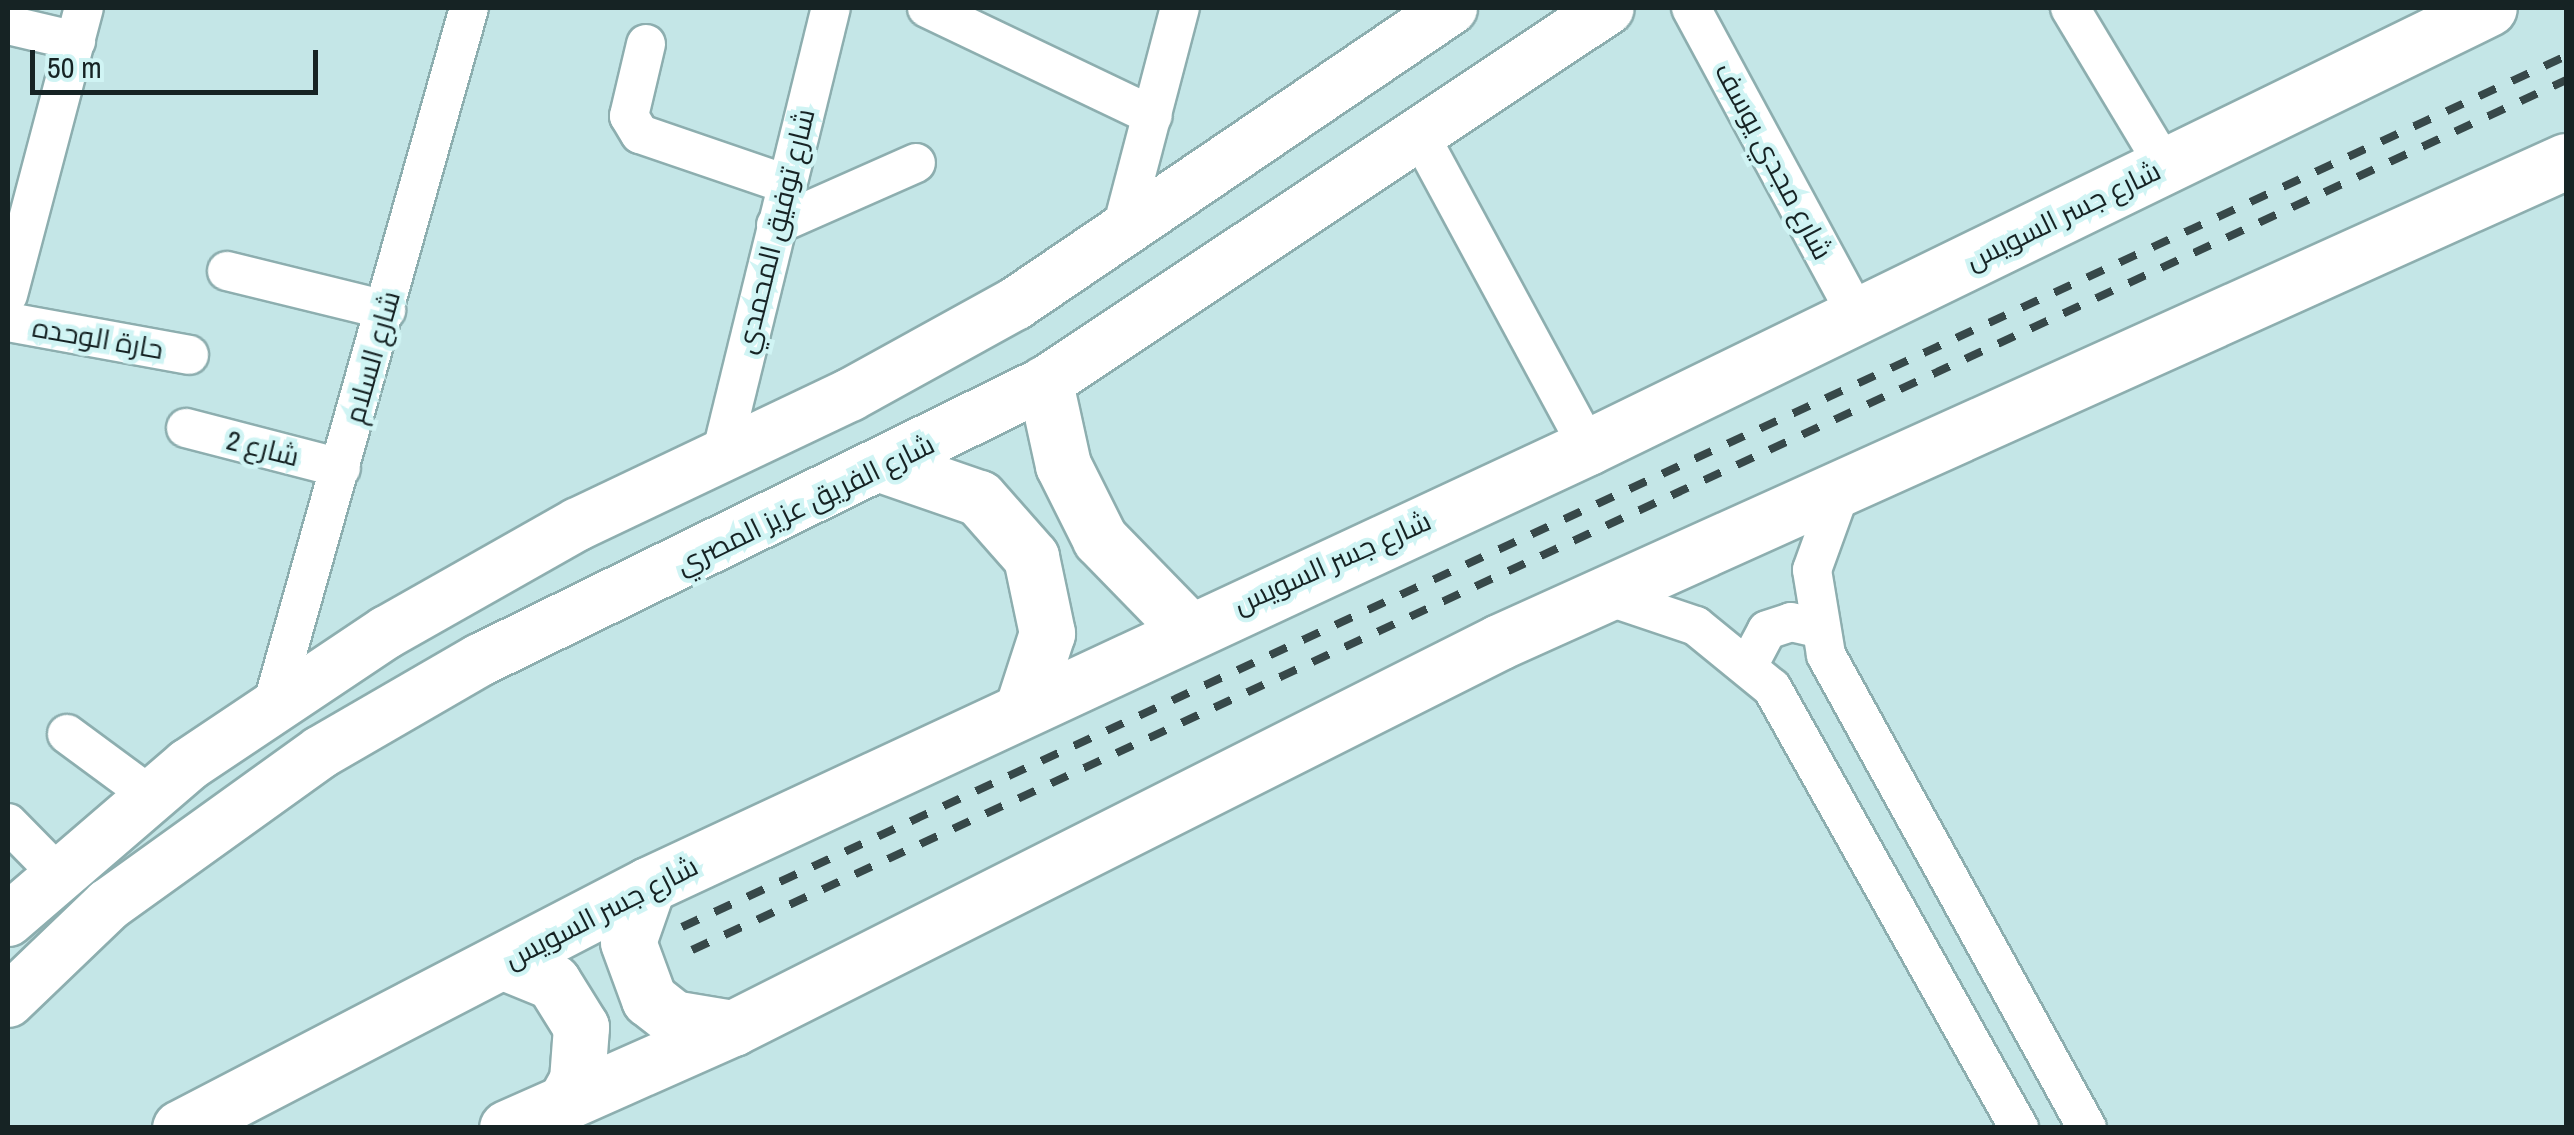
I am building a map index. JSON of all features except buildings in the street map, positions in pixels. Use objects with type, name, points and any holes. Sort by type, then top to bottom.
[{"type":"main road","name":"شارع جسر السويس","points":[[180,1128],[648,886],[1187,628],[1588,446],[2488,8]]},
{"type":"main road","points":[[507,1128],[733,1028],[1607,596],[2566,161]]},
{"type":"main road","points":[[1045,383],[1063,465],[1100,540],[1187,628]]},
{"type":"main road","points":[[886,466],[980,498],[1031,557],[1047,633],[1023,707]]},
{"type":"main road","points":[[648,886],[628,942],[634,972],[673,1018],[733,1028]]},
{"type":"main road","points":[[504,962],[553,982],[581,1027],[577,1080],[564,1103]]},
{"type":"street","name":"شارع السلام","points":[[272,706],[469,8]]},
{"type":"street","name":"شارع توفيق المحمدي","points":[[721,455],[831,8]]},
{"type":"street","points":[[927,8],[1153,116]]},
{"type":"street","points":[[1120,236],[1180,8]]},
{"type":"street","points":[[8,920],[151,796],[272,706],[490,572],[940,348],[1120,236],[1451,8]]},
{"type":"street","name":"شارع الفريق عزيز المصري","points":[[8,1001],[176,853],[400,704],[886,466],[1045,383],[1608,8]]},
{"type":"street","name":"شارع مجدي يوسف","points":[[1691,8],[1857,315]]},
{"type":"street","points":[[2070,8],[2165,166]]},
{"type":"street","points":[[8,25],[80,24],[8,295]]},
{"type":"street","points":[[646,44],[630,116],[640,134],[786,184]]},
{"type":"street","points":[[1420,134],[1588,446]]},
{"type":"street","points":[[776,225],[916,163]]},
{"type":"street","points":[[228,271],[386,310]]},
{"type":"street","name":"حارة الوحده","points":[[8,322],[189,355]]},
{"type":"street","name":"شارع 2","points":[[186,428],[341,468]]},
{"type":"street","points":[[1842,487],[1817,540],[1817,628],[2087,1128]]},
{"type":"street","points":[[1607,596],[1668,612],[1749,664],[1791,714],[2020,1128]]},
{"type":"street","points":[[1749,664],[1767,630],[1792,622],[1817,628]]},
{"type":"street","points":[[67,734],[151,796]]},
{"type":"street","points":[[8,824],[60,876]]},
{"type":"railway","points":[[682,927],[2566,56]]},
{"type":"railway","points":[[692,950],[2566,80]]}]
